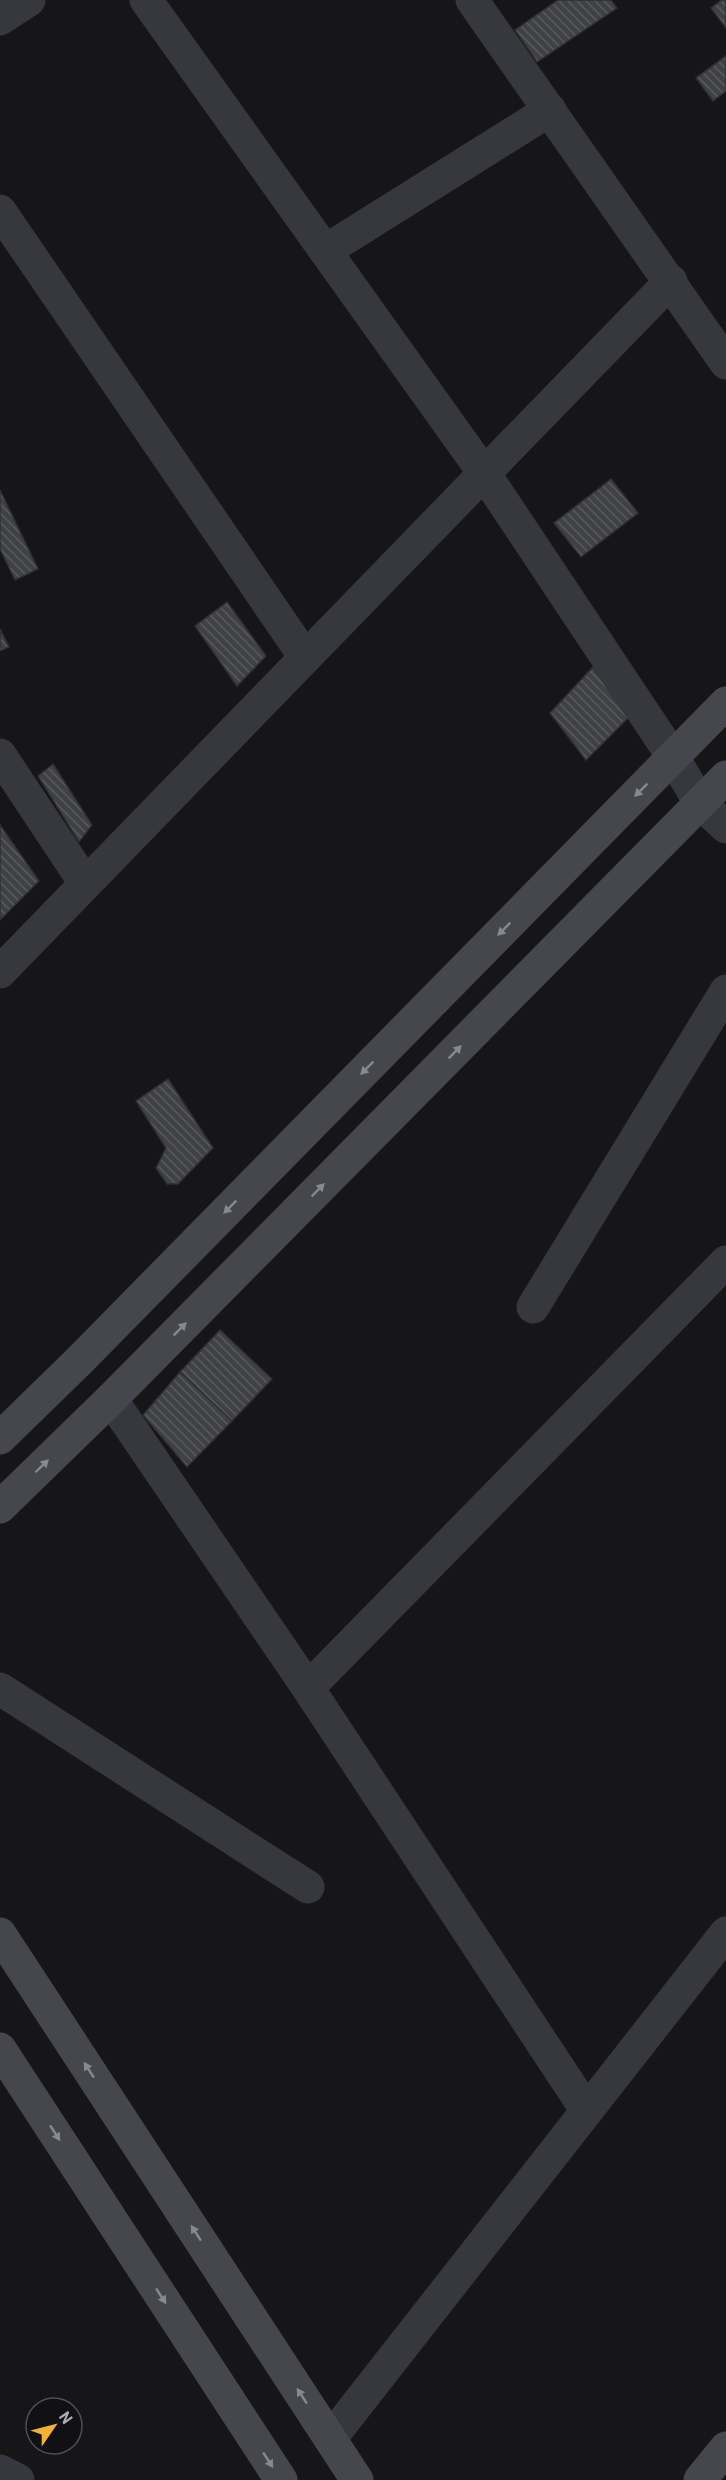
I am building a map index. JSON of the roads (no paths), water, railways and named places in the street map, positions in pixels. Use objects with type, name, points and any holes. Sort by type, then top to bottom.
[{"type":"street","points":[[0,19],[30,0]]},
{"type":"street","points":[[146,0],[484,473],[674,758],[700,803],[726,827]]},
{"type":"street","points":[[472,0],[671,281],[726,363]]},
{"type":"street","points":[[325,251],[550,110]]},
{"type":"street","points":[[0,211],[305,657]]},
{"type":"street","points":[[0,972],[671,281]]},
{"type":"street","points":[[0,1438],[726,703]]},
{"type":"street","points":[[0,755],[85,883]]},
{"type":"street","points":[[0,1507],[111,1400],[726,777]]},
{"type":"street","points":[[533,1307],[726,992]]},
{"type":"street","points":[[308,1688],[721,1275]]},
{"type":"street","points":[[111,1400],[308,1688],[587,2111]]},
{"type":"street","points":[[0,1689],[308,1887]]},
{"type":"street","points":[[330,2439],[726,1933]]},
{"type":"street","points":[[0,1934],[357,2480]]},
{"type":"street","points":[[0,2049],[281,2480]]},
{"type":"street","points":[[700,2480],[726,2448]]},
{"type":"street","points":[[0,2471],[18,2480]]}]
